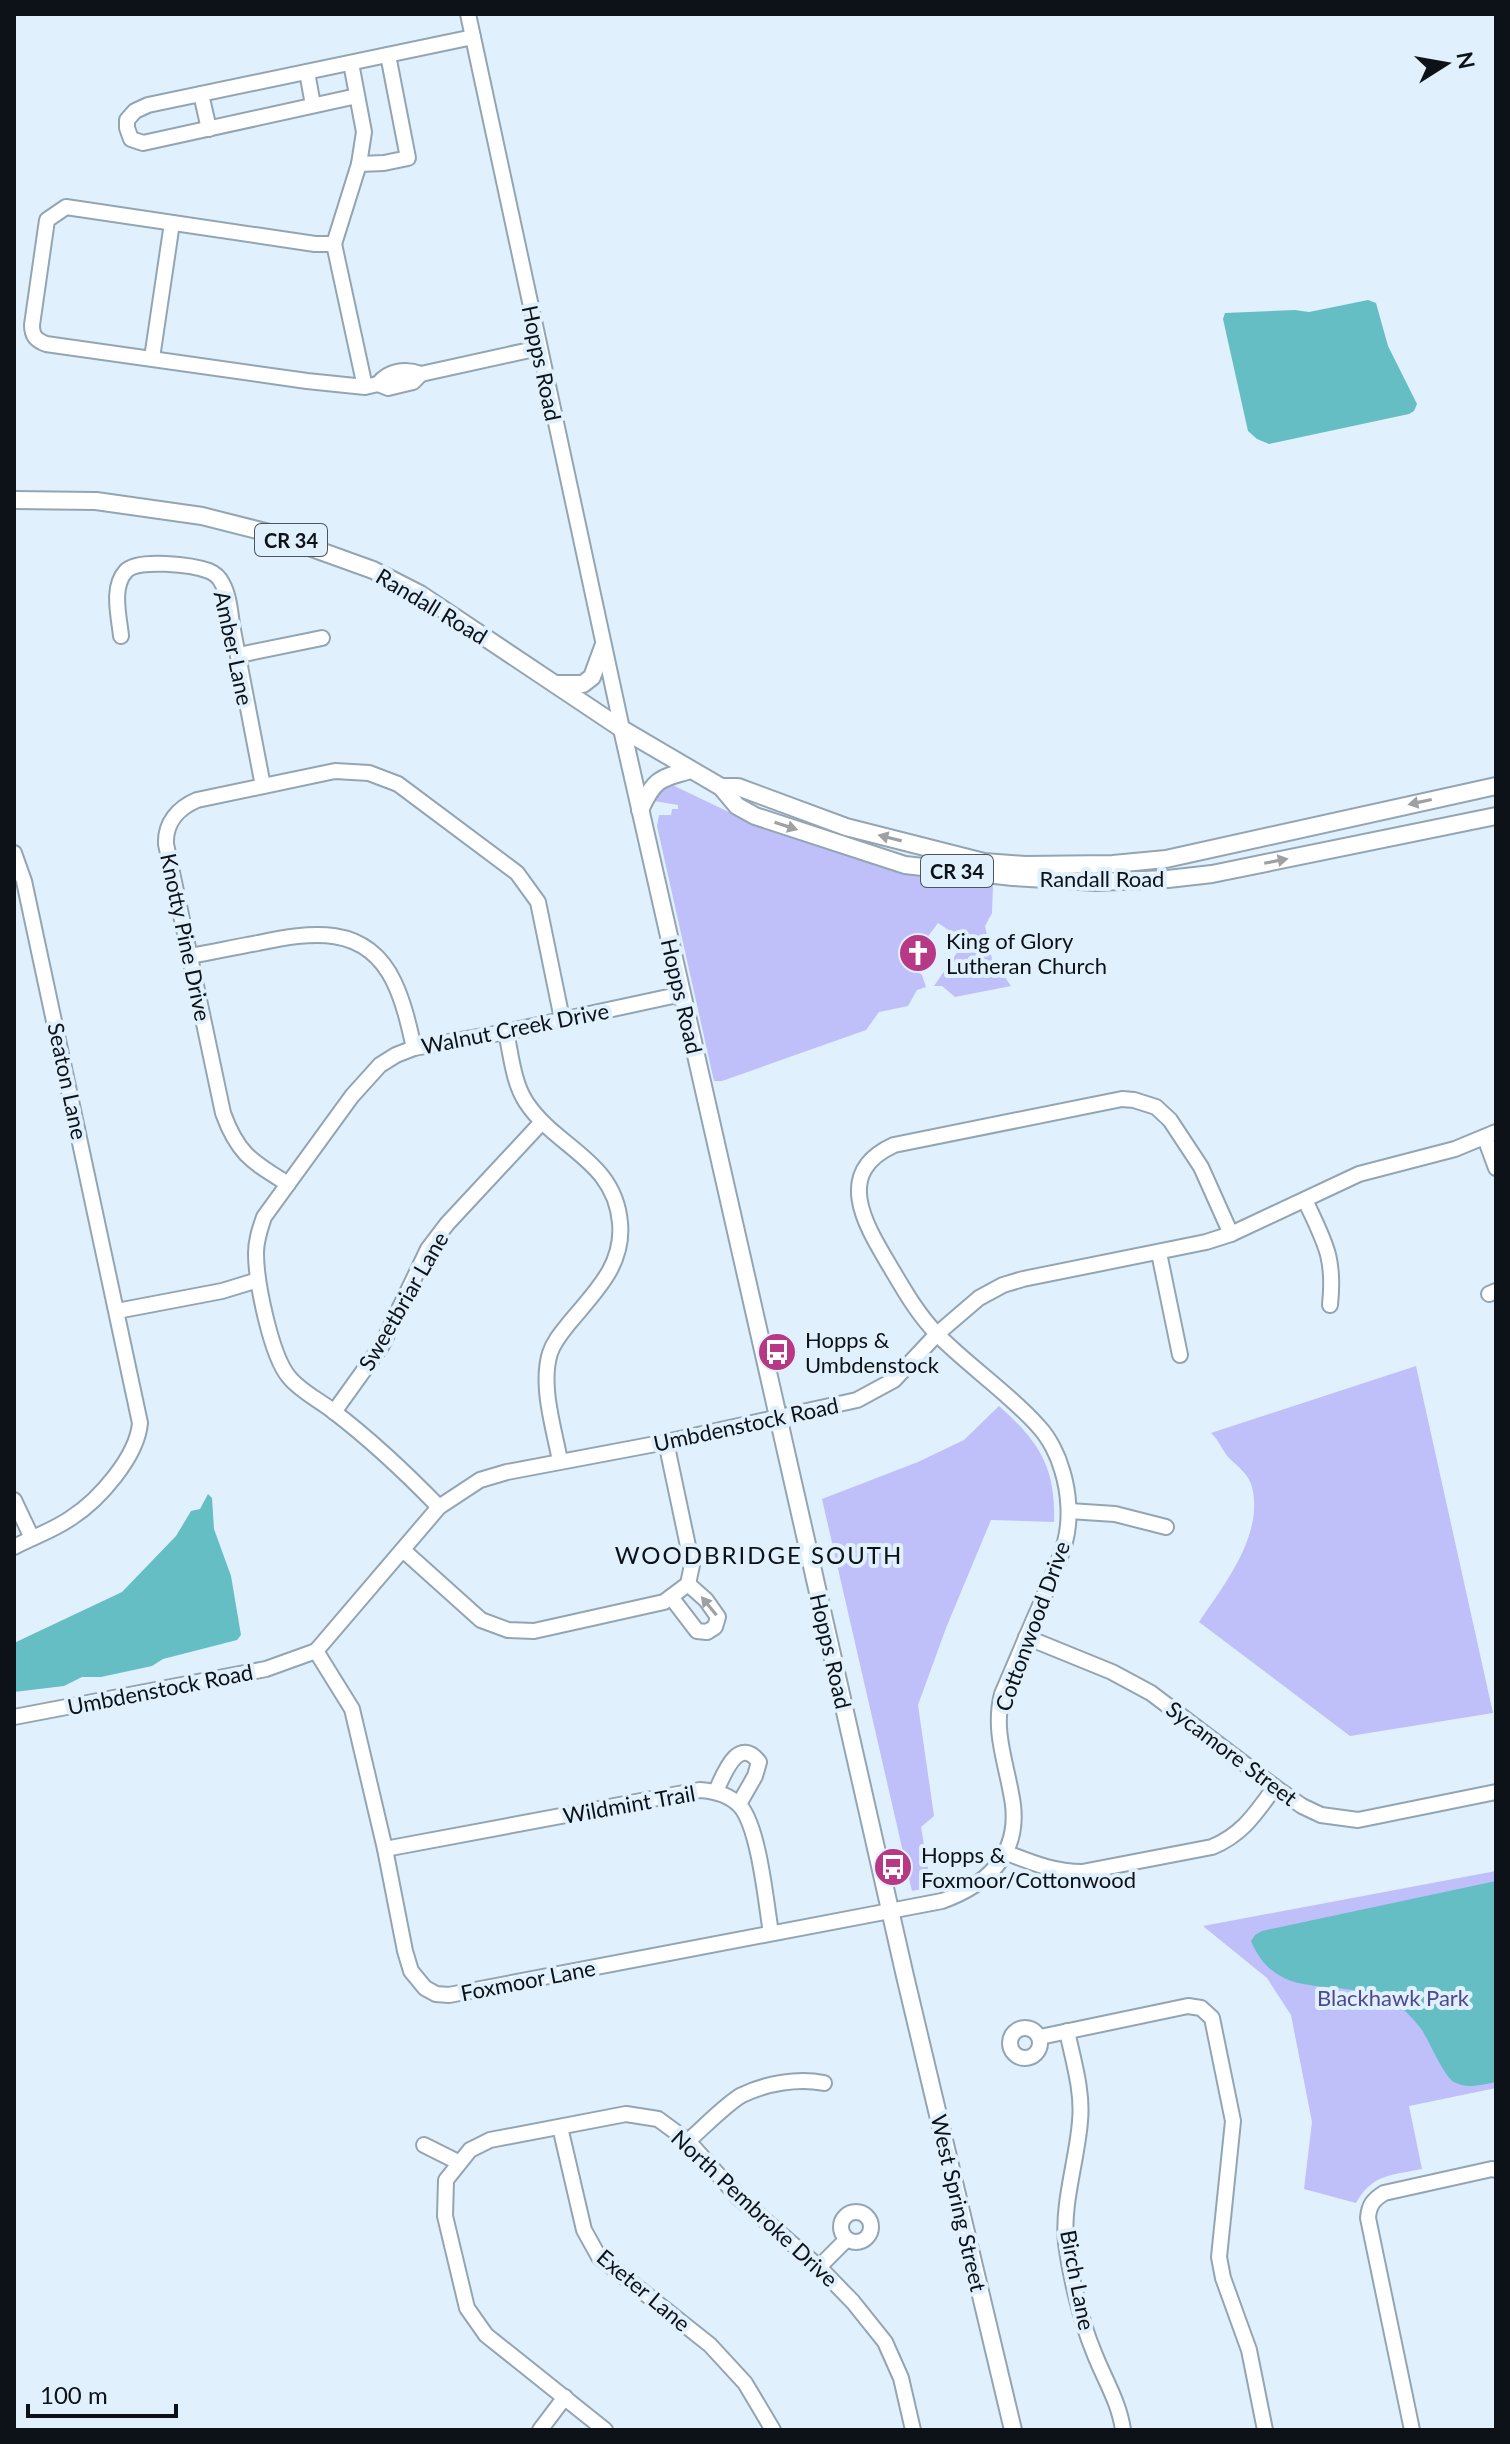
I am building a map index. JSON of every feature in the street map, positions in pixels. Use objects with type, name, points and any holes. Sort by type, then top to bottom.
[{"type":"main road","name":"Randall Road","points":[[14,500],[96,501],[240,524],[373,570],[420,594],[622,729],[721,787],[737,806],[755,816],[905,865],[1096,882],[1168,879],[1212,874],[1496,816]]},
{"type":"main road","points":[[554,684],[583,684],[592,677],[603,647]]},
{"type":"main road","name":"Hopps Road","points":[[622,729],[905,1976]]},
{"type":"main road","points":[[640,810],[648,793],[661,778],[691,770]]},
{"type":"main road","name":"Randall Road","points":[[721,787],[738,787],[846,827],[984,862],[1025,865],[1113,864],[1166,859],[1496,786]]},
{"type":"main road","name":"West Spring Street","points":[[905,1976],[1013,2430]]},
{"type":"street","name":"Hopps Road","points":[[468,14],[622,729]]},
{"type":"street","points":[[357,96],[143,143],[131,139],[127,128],[127,120],[135,111],[148,105],[473,37]]},
{"type":"street","points":[[359,164],[408,158],[388,55]]},
{"type":"street","points":[[351,63],[364,132],[359,164],[334,244],[372,386]]},
{"type":"street","points":[[307,72],[313,105]]},
{"type":"street","points":[[201,94],[209,129]]},
{"type":"street","points":[[334,244],[315,244],[66,207],[47,220],[32,333],[37,341],[46,344],[307,381],[372,386],[385,375],[410,370],[421,374],[539,348]]},
{"type":"street","points":[[152,358],[172,223]]},
{"type":"street","name":"Amber Lane","points":[[121,636],[118,586],[125,572],[141,563],[200,569],[212,572],[220,579],[225,589],[239,655],[263,786]]},
{"type":"street","points":[[239,655],[322,638]]},
{"type":"street","name":"Knotty Pine Drive","points":[[288,1184],[256,1164],[236,1144],[223,1113],[166,833],[174,816],[188,804],[335,771],[369,773],[398,784],[517,873],[538,902],[562,1019]]},
{"type":"street","name":"Seaton Lane","points":[[14,853],[24,881],[138,1408],[139,1432],[135,1446],[114,1477],[88,1506],[70,1519],[14,1547]]},
{"type":"street","points":[[190,956],[302,934],[322,934],[349,940],[373,953],[386,967],[402,1004],[414,1048]]},
{"type":"street","name":"Walnut Creek Drive","points":[[439,1507],[405,1472],[334,1412],[291,1381],[281,1367],[258,1280],[256,1251],[264,1217],[352,1096],[380,1065],[414,1048],[506,1032],[682,994]]},
{"type":"street","points":[[506,1032],[524,1099],[541,1123],[581,1154],[608,1182],[620,1222],[616,1262],[550,1351],[548,1392],[560,1461]]},
{"type":"street","name":"Cottonwood Drive","points":[[1007,1853],[1013,1803],[998,1730],[998,1711],[1002,1694],[1066,1541],[1069,1511],[1062,1470],[1042,1430],[937,1334],[911,1301],[866,1226],[858,1192],[860,1179],[864,1168],[878,1152],[894,1145],[1122,1099],[1156,1107],[1170,1120],[1201,1167],[1231,1234]]},
{"type":"street","name":"Sweetbriar Lane","points":[[334,1412],[382,1345],[428,1249],[447,1224],[541,1123]]},
{"type":"street","points":[[1490,1135],[1496,1168]]},
{"type":"street","name":"Umbdenstock Road","points":[[14,1717],[266,1669],[316,1651],[439,1507],[480,1480],[847,1403],[874,1393],[894,1380],[937,1334],[979,1298],[1003,1285],[1206,1242],[1231,1234],[1359,1174],[1455,1149],[1490,1135]]},
{"type":"street","points":[[1305,1200],[1329,1253],[1332,1278],[1330,1305]]},
{"type":"street","points":[[1159,1253],[1180,1355]]},
{"type":"street","points":[[117,1311],[222,1291],[258,1280]]},
{"type":"street","points":[[403,1550],[481,1620],[508,1630],[534,1631],[664,1602],[688,1584],[692,1565],[666,1442]]},
{"type":"street","points":[[14,1500],[32,1538]]},
{"type":"street","points":[[1069,1511],[1115,1514],[1166,1527]]},
{"type":"street","points":[[671,1597],[697,1631],[707,1632],[715,1627],[718,1617],[706,1600],[688,1584]]},
{"type":"street","name":"Sycamore Street","points":[[1026,1637],[1112,1672],[1151,1693],[1275,1787],[1321,1815],[1358,1820],[1496,1792]]},
{"type":"street","name":"Foxmoor Lane","points":[[316,1651],[352,1709],[411,1971],[425,1988],[436,1994],[449,1995],[890,1910]]},
{"type":"street","points":[[716,1791],[736,1756],[748,1752],[759,1762],[755,1776],[739,1804],[752,1832],[771,1933]]},
{"type":"street","points":[[890,1910],[942,1901],[962,1894],[986,1877],[1007,1853],[1062,1872],[1082,1872],[1212,1847],[1229,1839],[1247,1824],[1275,1787]]},
{"type":"street","name":"Wildmint Trail","points":[[385,1849],[700,1790],[716,1791],[739,1804]]},
{"type":"street","points":[[1040,2037],[1188,2006],[1201,2008],[1212,2018],[1233,2121],[1219,2257],[1223,2278],[1249,2350],[1265,2430]]},
{"type":"street","name":"Birch Lane","points":[[1067,2031],[1080,2095],[1065,2226],[1067,2245],[1085,2327],[1117,2404],[1123,2430]]},
{"type":"street","points":[[688,2141],[740,2096],[804,2079],[824,2083]]},
{"type":"street","name":"North Pembroke Drive","points":[[458,2162],[470,2150],[490,2140],[626,2114],[658,2119],[688,2141],[739,2198],[819,2267],[853,2302],[885,2342],[901,2378],[913,2430]]},
{"type":"street","name":"Exeter Lane","points":[[560,2127],[584,2230],[599,2257],[710,2345],[745,2383],[773,2430]]},
{"type":"street","points":[[424,2145],[458,2162],[446,2180],[445,2216],[467,2308],[486,2335],[605,2430]]},
{"type":"street","points":[[1412,2430],[1368,2218],[1369,2207],[1384,2193],[1496,2170]]},
{"type":"street","points":[[819,2267],[847,2239]]},
{"type":"street","points":[[540,2430],[565,2397]]},
{"type":"green space","points":[[666,782],[756,825],[847,856],[993,886],[992,913],[985,926],[992,959],[1011,986],[955,997],[942,986],[934,986],[965,941],[938,923],[926,939],[918,934],[901,959],[922,975],[926,987],[917,990],[908,1006],[879,1012],[866,1030],[722,1081],[714,1081],[657,826],[659,815],[671,815],[672,809],[678,809],[678,805],[654,801],[652,792]]},
{"type":"green space","points":[[1416,1366],[1493,1713],[1350,1736],[1199,1622],[1239,1559],[1252,1523],[1254,1505],[1248,1478],[1211,1433]]},
{"type":"green space","points":[[999,1406],[1024,1431],[1042,1456],[1052,1485],[1054,1522],[991,1520],[946,1628],[918,1705],[934,1816],[921,1827],[931,1887],[912,1891],[822,1499],[918,1462],[964,1440]]},
{"type":"green space","name":"Blackhawk Park","points":[[1496,1871],[1496,2088],[1409,2106],[1422,2169],[1376,2181],[1356,2203],[1304,2189],[1312,2122],[1291,2015],[1267,1978],[1203,1926]]},
{"type":"shaded area","points":[[1368,300],[1376,303],[1388,346],[1417,404],[1414,411],[1269,444],[1257,439],[1248,431],[1223,319],[1225,313],[1309,312]]},
{"type":"shaded area","points":[[208,1494],[212,1498],[214,1529],[231,1576],[241,1635],[237,1640],[163,1659],[152,1666],[101,1677],[82,1677],[64,1686],[14,1692],[14,1643],[122,1592],[176,1536],[191,1511],[200,1509]]},
{"type":"shaded area","points":[[1496,1881],[1496,2082],[1469,2086],[1454,2082],[1422,2030],[1396,2003],[1375,1995],[1300,1984],[1286,1979],[1261,1959],[1251,1941],[1262,1931]]},
{"type":"place","name":"King of Glory Lutheran Church","points":[[918,953]]},
{"type":"place","name":"Hopps & Umbdenstock","points":[[777,1352]]},
{"type":"place","name":"Hopps & Foxmoor/Cottonwood","points":[[893,1867]]},
{"type":"district","name":"WOODBRIDGE SOUTH","points":[[759,1554]]}]
